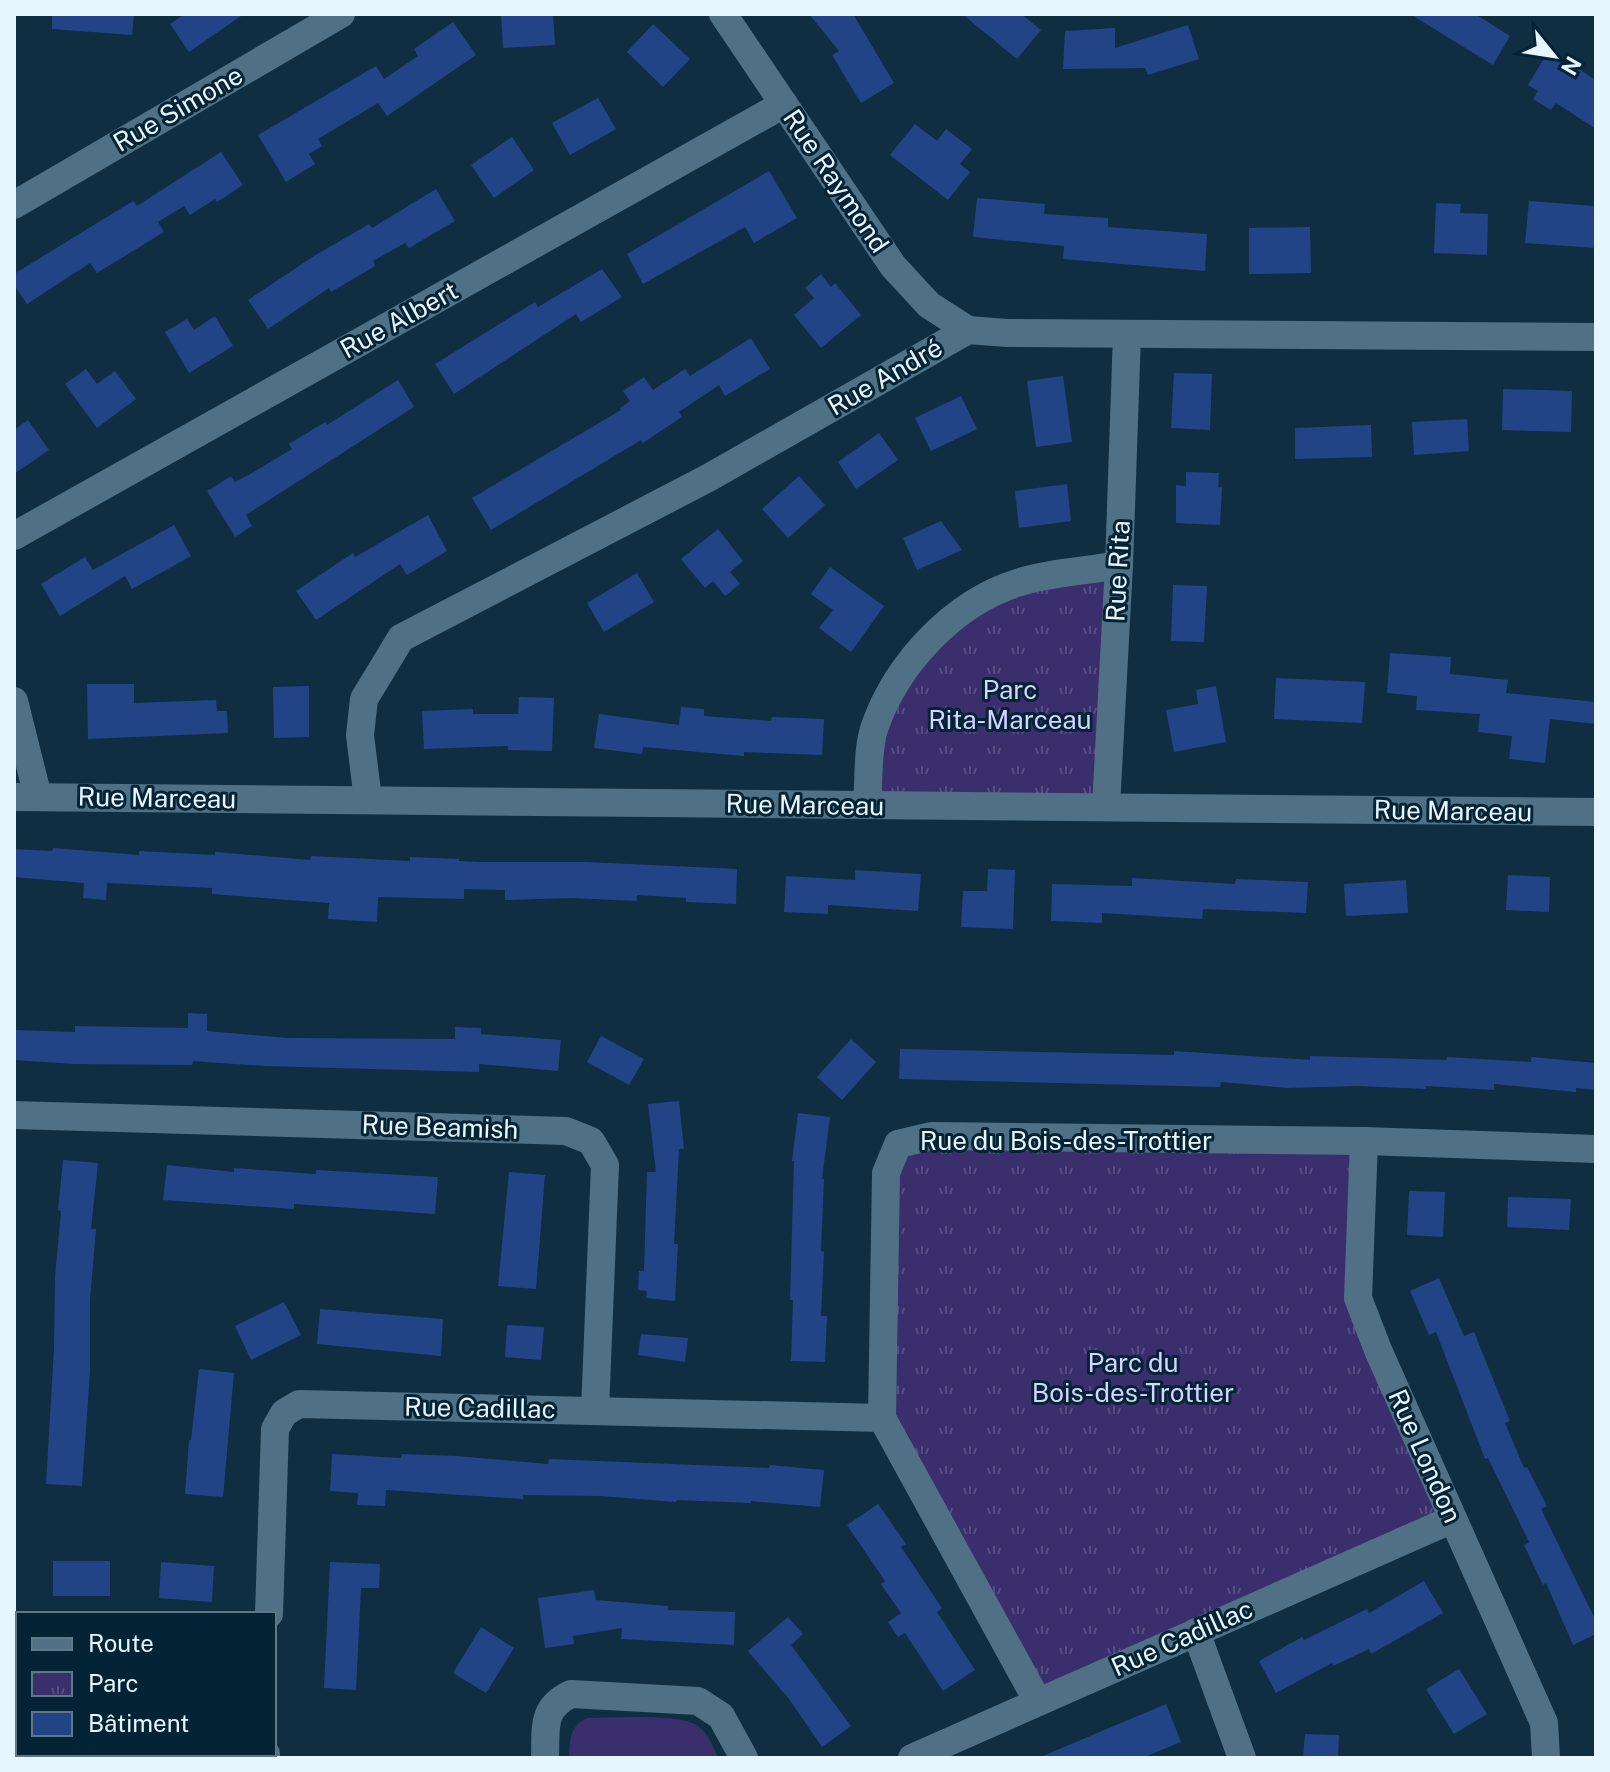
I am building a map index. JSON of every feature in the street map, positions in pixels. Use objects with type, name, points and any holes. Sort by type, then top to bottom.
[{"type":"street","name":"Rue Simone","points":[[14,205],[341,14]]},
{"type":"street","name":"Rue Raymond","points":[[723,14],[893,266],[929,305],[968,330]]},
{"type":"street","name":"Rue Albert","points":[[14,536],[784,104]]},
{"type":"street","name":"Rue André","points":[[368,800],[360,735],[364,699],[401,638],[710,477],[968,330],[1596,337]]},
{"type":"street","name":"Rue Rita","points":[[1106,807],[1127,334]]},
{"type":"street","points":[[867,805],[874,728],[899,678],[933,637],[968,606],[1017,583],[1119,565]]},
{"type":"street","points":[[14,701],[26,797]]},
{"type":"street","name":"Rue Marceau","points":[[26,797],[1596,812]]},
{"type":"street","name":"Rue Beamish","points":[[14,1115],[566,1131],[591,1141],[605,1165],[595,1411]]},
{"type":"street","name":"Rue du Bois-des-Trottier","points":[[1038,1702],[882,1418],[886,1173],[898,1144],[932,1136],[1364,1141],[1596,1149]]},
{"type":"street","name":"Rue London","points":[[1364,1141],[1358,1298],[1378,1350],[1544,1723],[1546,1758]]},
{"type":"street","name":"Rue Cadillac","points":[[269,1612],[275,1429],[284,1413],[299,1404],[882,1418]]},
{"type":"street","name":"Rue Cadillac","points":[[912,1758],[1453,1519]]},
{"type":"street","points":[[1196,1632],[1242,1758]]},
{"type":"street","points":[[545,1758],[547,1718],[555,1702],[571,1694],[698,1701],[721,1716],[744,1758]]},
{"type":"green space","name":"Parc Rita-Marceau","points":[[1119,575],[1106,807],[867,805],[874,728],[968,606]]},
{"type":"green space","name":"Parc du Bois-des-Trottier","points":[[1364,1141],[1358,1298],[1453,1519],[1038,1702],[882,1418],[898,1144]]},
{"type":"green space","points":[[587,1718],[662,1718],[689,1722],[705,1733],[718,1758],[569,1758],[574,1730]]},
{"type":"building","points":[[52,14],[134,14],[132,35],[52,29]]},
{"type":"building","points":[[185,14],[244,14],[189,52],[170,24]]},
{"type":"building","points":[[501,14],[553,14],[555,45],[503,48]]},
{"type":"building","points":[[809,14],[853,14],[894,83],[861,103],[832,55],[839,51]]},
{"type":"building","points":[[962,14],[1021,14],[1041,30],[1017,59]]},
{"type":"building","points":[[1410,14],[1475,14],[1510,36],[1493,65]]},
{"type":"building","points":[[453,22],[476,55],[387,116],[378,103],[318,139],[322,146],[309,154],[315,164],[286,182],[258,135],[376,66],[384,79],[418,56],[414,49]]},
{"type":"building","points":[[653,24],[690,59],[663,87],[627,52]]},
{"type":"building","points":[[1188,25],[1199,59],[1148,75],[1145,68],[1063,69],[1065,31],[1115,28],[1115,48]]},
{"type":"building","points":[[1549,50],[1596,80],[1596,129],[1556,103],[1551,110],[1533,99],[1538,91],[1528,85]]},
{"type":"building","points":[[598,98],[616,129],[570,155],[552,123]]},
{"type":"building","points":[[915,124],[937,141],[946,129],[972,149],[960,164],[970,172],[948,200],[890,155]]},
{"type":"building","points":[[512,137],[534,170],[494,198],[471,165]]},
{"type":"building","points":[[221,152],[243,185],[190,215],[184,206],[158,222],[164,232],[97,273],[90,263],[27,304],[14,285],[14,274],[133,201],[137,206]]},
{"type":"building","points":[[769,171],[797,218],[754,243],[745,227],[643,284],[627,254]]},
{"type":"building","points":[[436,189],[455,221],[409,248],[405,243],[373,261],[375,266],[331,292],[329,288],[268,329],[248,300],[314,256],[369,224],[372,228]]},
{"type":"building","points":[[977,198],[1045,204],[1044,214],[1108,218],[1108,227],[1207,234],[1205,271],[1063,259],[1064,246],[973,237]]},
{"type":"building","points":[[1529,201],[1596,206],[1596,248],[1525,243]]},
{"type":"building","points":[[1436,203],[1461,204],[1460,213],[1488,214],[1487,255],[1434,253]]},
{"type":"building","points":[[1310,227],[1311,273],[1249,274],[1249,228]]},
{"type":"building","points":[[602,269],[622,297],[581,322],[576,314],[454,394],[435,364],[535,302],[538,307]]},
{"type":"building","points":[[821,274],[831,287],[835,283],[861,315],[821,348],[794,315],[814,298],[805,288]]},
{"type":"building","points":[[215,316],[233,346],[189,373],[165,332],[187,319],[194,330]]},
{"type":"building","points":[[751,338],[770,369],[725,396],[719,385],[679,412],[682,417],[643,443],[641,440],[491,530],[472,498],[621,410],[630,401],[623,391],[644,377],[653,390],[685,369],[690,376]]},
{"type":"building","points":[[86,369],[97,384],[115,371],[136,399],[97,428],[65,384]]},
{"type":"building","points":[[1174,373],[1212,374],[1210,430],[1171,428]]},
{"type":"building","points":[[1063,376],[1072,442],[1036,447],[1027,381]]},
{"type":"building","points":[[398,380],[414,407],[246,515],[252,526],[235,537],[207,491],[231,476],[235,482],[252,473],[292,449],[289,444],[325,422],[327,425]]},
{"type":"building","points":[[1503,389],[1572,391],[1571,432],[1502,430]]},
{"type":"building","points":[[961,396],[977,429],[931,451],[915,418]]},
{"type":"building","points":[[1467,419],[1469,451],[1414,455],[1412,422]]},
{"type":"building","points":[[28,420],[49,450],[14,474],[14,430]]},
{"type":"building","points":[[1371,425],[1372,457],[1295,459],[1295,428]]},
{"type":"building","points":[[879,433],[898,460],[856,489],[838,462]]},
{"type":"building","points":[[1186,472],[1219,473],[1218,487],[1222,487],[1220,525],[1176,523],[1176,485],[1186,486]]},
{"type":"building","points":[[799,476],[825,505],[788,538],[762,509]]},
{"type":"building","points":[[1067,484],[1071,521],[1019,528],[1015,491]]},
{"type":"building","points":[[428,515],[447,551],[407,575],[400,564],[316,620],[296,591],[353,553],[355,557]]},
{"type":"building","points":[[941,521],[962,550],[917,570],[903,538]]},
{"type":"building","points":[[174,525],[191,556],[132,589],[125,576],[60,616],[41,584],[85,557],[93,570]]},
{"type":"building","points":[[718,529],[743,561],[730,572],[740,584],[725,596],[713,581],[705,588],[681,559]]},
{"type":"building","points":[[830,567],[884,606],[851,652],[819,628],[833,610],[811,594]]},
{"type":"building","points":[[637,573],[654,602],[604,632],[587,603]]},
{"type":"building","points":[[1173,585],[1207,586],[1204,642],[1171,641]]},
{"type":"building","points":[[1390,653],[1451,657],[1450,674],[1508,680],[1506,693],[1596,702],[1596,724],[1550,719],[1545,763],[1509,759],[1512,736],[1478,732],[1480,714],[1416,710],[1417,696],[1387,693]]},
{"type":"building","points":[[1276,678],[1365,682],[1362,723],[1274,719]]},
{"type":"building","points":[[87,684],[134,684],[134,703],[216,700],[217,711],[227,711],[228,733],[88,739]]},
{"type":"building","points":[[309,686],[309,737],[274,738],[273,687]]},
{"type":"building","points":[[1216,686],[1226,742],[1174,752],[1166,710],[1198,704],[1196,690]]},
{"type":"building","points":[[519,697],[554,698],[552,751],[508,750],[508,746],[424,749],[422,711],[473,709],[473,714],[518,714]]},
{"type":"building","points":[[681,707],[704,709],[704,716],[771,721],[772,717],[824,719],[822,755],[744,752],[744,756],[643,747],[642,754],[594,748],[599,714],[679,725]]},
{"type":"building","points":[[53,848],[139,855],[139,851],[215,855],[215,852],[310,860],[311,856],[410,861],[410,857],[479,862],[586,862],[737,869],[736,904],[686,902],[686,898],[637,895],[637,901],[571,898],[505,900],[505,890],[464,889],[464,899],[378,897],[377,922],[328,919],[329,903],[212,894],[212,888],[107,883],[106,900],[83,898],[84,883],[14,877],[14,849],[52,851]]},
{"type":"building","points":[[988,869],[1015,870],[1013,929],[961,927],[963,891],[987,891]]},
{"type":"building","points":[[855,870],[921,874],[918,911],[828,905],[828,914],[784,912],[786,876],[855,880]]},
{"type":"building","points":[[1508,875],[1550,877],[1549,912],[1506,910]]},
{"type":"building","points":[[1132,878],[1235,884],[1236,879],[1308,882],[1306,913],[1203,909],[1202,919],[1102,913],[1102,923],[1051,921],[1052,884],[1132,886]]},
{"type":"building","points":[[1406,880],[1408,913],[1346,916],[1344,884]]},
{"type":"building","points":[[188,1013],[207,1014],[207,1031],[288,1038],[455,1039],[455,1027],[481,1028],[481,1034],[561,1040],[558,1071],[479,1064],[479,1072],[193,1061],[192,1065],[14,1060],[14,1030],[75,1032],[75,1026],[188,1028]]},
{"type":"building","points":[[601,1036],[644,1059],[629,1085],[587,1062]]},
{"type":"building","points":[[851,1039],[876,1062],[842,1100],[817,1077]]},
{"type":"building","points":[[900,1049],[1174,1055],[1174,1051],[1310,1060],[1310,1056],[1446,1060],[1447,1057],[1531,1062],[1531,1057],[1596,1063],[1596,1090],[1576,1088],[1576,1092],[1494,1084],[1494,1090],[1426,1086],[1426,1089],[1358,1086],[1288,1088],[1221,1082],[1220,1087],[899,1079]]},
{"type":"building","points":[[679,1101],[684,1149],[679,1149],[674,1244],[678,1244],[675,1301],[646,1298],[647,1291],[638,1290],[639,1271],[644,1271],[647,1172],[656,1172],[648,1104]]},
{"type":"building","points":[[798,1113],[830,1117],[822,1179],[821,1251],[824,1252],[821,1316],[827,1316],[825,1362],[791,1361],[792,1161]]},
{"type":"building","points":[[63,1160],[98,1163],[91,1229],[96,1229],[82,1486],[46,1484]]},
{"type":"building","points":[[167,1165],[234,1172],[234,1168],[316,1174],[316,1170],[438,1177],[435,1214],[294,1204],[294,1209],[163,1200]]},
{"type":"building","points":[[509,1172],[545,1175],[536,1289],[498,1286]]},
{"type":"building","points":[[1409,1191],[1445,1192],[1443,1237],[1407,1235]]},
{"type":"building","points":[[1508,1197],[1571,1199],[1569,1230],[1507,1227]]},
{"type":"building","points":[[1439,1278],[1464,1336],[1474,1332],[1510,1421],[1505,1423],[1524,1468],[1527,1467],[1547,1506],[1541,1509],[1596,1621],[1596,1634],[1573,1645],[1546,1583],[1543,1585],[1524,1545],[1529,1542],[1488,1458],[1485,1459],[1436,1332],[1429,1335],[1410,1291]]},
{"type":"building","points":[[284,1302],[301,1335],[251,1360],[235,1326]]},
{"type":"building","points":[[320,1309],[443,1319],[441,1356],[317,1344]]},
{"type":"building","points":[[507,1325],[544,1327],[541,1360],[505,1357]]},
{"type":"building","points":[[641,1334],[688,1338],[685,1362],[638,1355]]},
{"type":"building","points":[[199,1369],[234,1373],[223,1497],[185,1494]]},
{"type":"building","points":[[332,1454],[401,1458],[402,1454],[457,1456],[548,1464],[549,1459],[769,1468],[770,1465],[824,1470],[820,1507],[751,1501],[676,1502],[601,1496],[523,1495],[523,1499],[386,1490],[385,1506],[357,1505],[358,1493],[330,1491]]},
{"type":"building","points":[[878,1504],[906,1544],[901,1547],[942,1608],[937,1612],[975,1670],[943,1691],[905,1633],[898,1637],[888,1622],[901,1613],[881,1584],[885,1581],[847,1525]]},
{"type":"building","points":[[53,1561],[110,1561],[110,1596],[53,1596]]},
{"type":"building","points":[[161,1562],[214,1566],[212,1602],[159,1598]]},
{"type":"building","points":[[330,1562],[380,1564],[379,1588],[361,1588],[356,1690],[324,1688]]},
{"type":"building","points":[[1424,1581],[1443,1613],[1371,1654],[1369,1649],[1333,1666],[1332,1663],[1276,1693],[1259,1661],[1302,1637],[1304,1640],[1367,1609],[1369,1613]]},
{"type":"building","points":[[594,1590],[596,1600],[668,1606],[668,1610],[735,1612],[734,1645],[621,1639],[622,1628],[573,1636],[574,1644],[545,1648],[538,1598]]},
{"type":"building","points":[[788,1617],[803,1634],[791,1645],[851,1726],[822,1747],[789,1699],[748,1651]]},
{"type":"building","points":[[481,1627],[514,1648],[486,1693],[453,1673]]},
{"type":"building","points":[[1459,1669],[1487,1714],[1454,1734],[1426,1689]]},
{"type":"building","points":[[1166,1704],[1181,1742],[1142,1758],[1038,1758]]},
{"type":"building","points":[[1305,1734],[1339,1735],[1338,1758],[1303,1758]]}]
